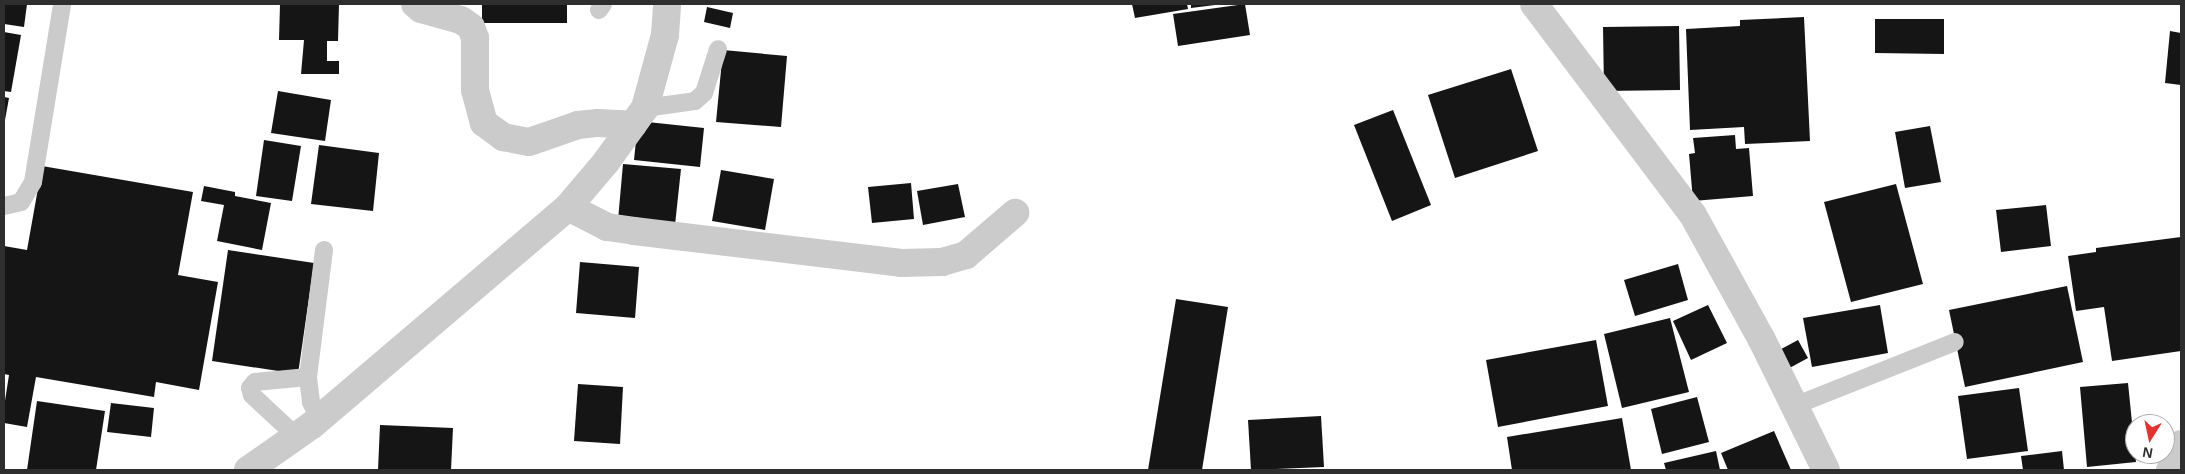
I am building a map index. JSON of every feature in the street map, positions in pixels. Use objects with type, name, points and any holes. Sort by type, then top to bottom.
[{"type":"street","points":[[415,4],[421,9],[461,20],[471,27],[475,38],[475,90],[484,123],[503,137],[529,142],[578,125],[639,116]]},
{"type":"street","points":[[248,470],[319,418],[568,207],[639,116],[665,35],[667,4]]},
{"type":"street","points":[[1534,4],[1693,216],[1760,338],[1826,470]]},
{"type":"street","points":[[568,207],[607,226],[634,232],[901,263],[942,262],[966,255],[1015,213]]},
{"type":"street","points":[[2170,470],[2174,468],[2181,444]]},
{"type":"lane","points":[[4,206],[21,202],[33,182],[62,4]]},
{"type":"lane","points":[[639,116],[695,101],[704,93],[718,48]]},
{"type":"lane","points":[[319,418],[310,402],[308,377],[324,250]]},
{"type":"lane","points":[[1794,406],[1955,342]]},
{"type":"lane","points":[[296,436],[252,395],[250,388],[255,382],[308,377]]},
{"type":"building","points":[[4,4],[27,4],[24,27],[4,24]]},
{"type":"building","points":[[280,4],[339,4],[338,41],[327,41],[327,61],[339,61],[339,74],[301,74],[304,40],[279,40]]},
{"type":"building","points":[[482,4],[567,4],[567,23],[482,23]]},
{"type":"building","points":[[1132,4],[1187,4],[1188,9],[1135,18]]},
{"type":"building","points":[[1191,4],[1215,4],[1215,5],[1191,8]]},
{"type":"building","points":[[1245,4],[1250,35],[1178,46],[1173,14]]},
{"type":"building","points":[[707,7],[733,13],[730,28],[704,22]]},
{"type":"building","points":[[1804,17],[1810,141],[1745,144],[1744,127],[1690,130],[1686,29],[1740,26],[1740,20]]},
{"type":"building","points":[[1875,19],[1944,19],[1944,54],[1875,53]]},
{"type":"building","points":[[1679,26],[1680,90],[1604,91],[1603,27]]},
{"type":"building","points":[[2170,31],[2181,33],[2181,85],[2165,83]]},
{"type":"building","points":[[4,32],[21,35],[11,92],[4,91]]},
{"type":"building","points":[[723,50],[787,56],[781,127],[716,122]]},
{"type":"building","points":[[1511,69],[1538,151],[1455,178],[1428,95]]},
{"type":"building","points":[[278,91],[331,100],[325,141],[271,133]]},
{"type":"building","points":[[4,97],[9,98],[5,120],[4,120]]},
{"type":"building","points":[[1393,110],[1431,205],[1392,221],[1354,125]]},
{"type":"building","points":[[638,121],[704,128],[700,167],[634,160]]},
{"type":"building","points":[[1930,126],[1941,182],[1905,188],[1895,132]]},
{"type":"building","points":[[1735,135],[1736,149],[1749,148],[1753,196],[1693,201],[1689,154],[1695,153],[1693,138]]},
{"type":"building","points":[[264,140],[301,146],[292,201],[256,196]]},
{"type":"building","points":[[319,145],[379,153],[373,211],[311,204]]},
{"type":"building","points":[[623,164],[681,169],[675,225],[618,220]]},
{"type":"building","points":[[42,166],[193,192],[178,275],[218,282],[199,390],[156,382],[154,397],[36,377],[27,427],[4,423],[4,407],[9,375],[4,374],[4,246],[27,250]]},
{"type":"building","points":[[721,170],[774,179],[765,230],[712,221]]},
{"type":"building","points":[[911,183],[914,219],[872,223],[868,187]]},
{"type":"building","points":[[958,184],[965,217],[923,225],[917,191]]},
{"type":"building","points":[[1896,184],[1923,284],[1851,302],[1824,202]]},
{"type":"building","points":[[204,186],[235,192],[235,196],[271,203],[262,250],[217,241],[224,205],[201,201]]},
{"type":"building","points":[[2046,205],[2051,246],[2001,252],[1996,210]]},
{"type":"building","points":[[2181,237],[2181,351],[2112,361],[2104,307],[2076,311],[2068,256],[2096,252],[2096,248]]},
{"type":"building","points":[[228,250],[314,263],[298,374],[212,361]]},
{"type":"building","points":[[580,262],[639,267],[635,318],[576,313]]},
{"type":"building","points":[[1678,264],[1688,300],[1635,316],[1624,280]]},
{"type":"building","points":[[2067,286],[2083,362],[1965,387],[1949,310]]},
{"type":"building","points":[[1176,299],[1228,307],[1202,470],[1148,470]]},
{"type":"building","points":[[1708,305],[1727,343],[1691,360],[1673,321]]},
{"type":"building","points":[[1880,305],[1888,353],[1812,367],[1803,318]]},
{"type":"building","points":[[1670,318],[1689,392],[1622,408],[1604,334]]},
{"type":"building","points":[[1596,340],[1608,406],[1498,427],[1486,360]]},
{"type":"building","points":[[1798,340],[1808,358],[1784,371],[1774,353]]},
{"type":"building","points":[[2128,383],[2131,414],[2125,414],[2125,463],[2087,467],[2080,387]]},
{"type":"building","points":[[578,384],[623,387],[620,444],[574,441]]},
{"type":"building","points":[[2019,388],[2028,451],[1967,459],[1958,396]]},
{"type":"building","points":[[1697,397],[1709,442],[1662,454],[1651,409]]},
{"type":"building","points":[[37,401],[105,411],[96,470],[27,470]]},
{"type":"building","points":[[111,403],[154,408],[151,437],[107,432]]},
{"type":"building","points":[[1321,416],[1324,467],[1251,470],[1248,420]]},
{"type":"building","points":[[1622,418],[1631,470],[1512,470],[1507,437]]},
{"type":"building","points":[[380,425],[453,428],[451,470],[378,470]]},
{"type":"building","points":[[1774,431],[1791,470],[1728,470],[1721,453]]},
{"type":"building","points":[[1716,451],[1720,470],[1666,470],[1664,463]]},
{"type":"building","points":[[2062,451],[2064,470],[2023,470],[2021,456]]}]
